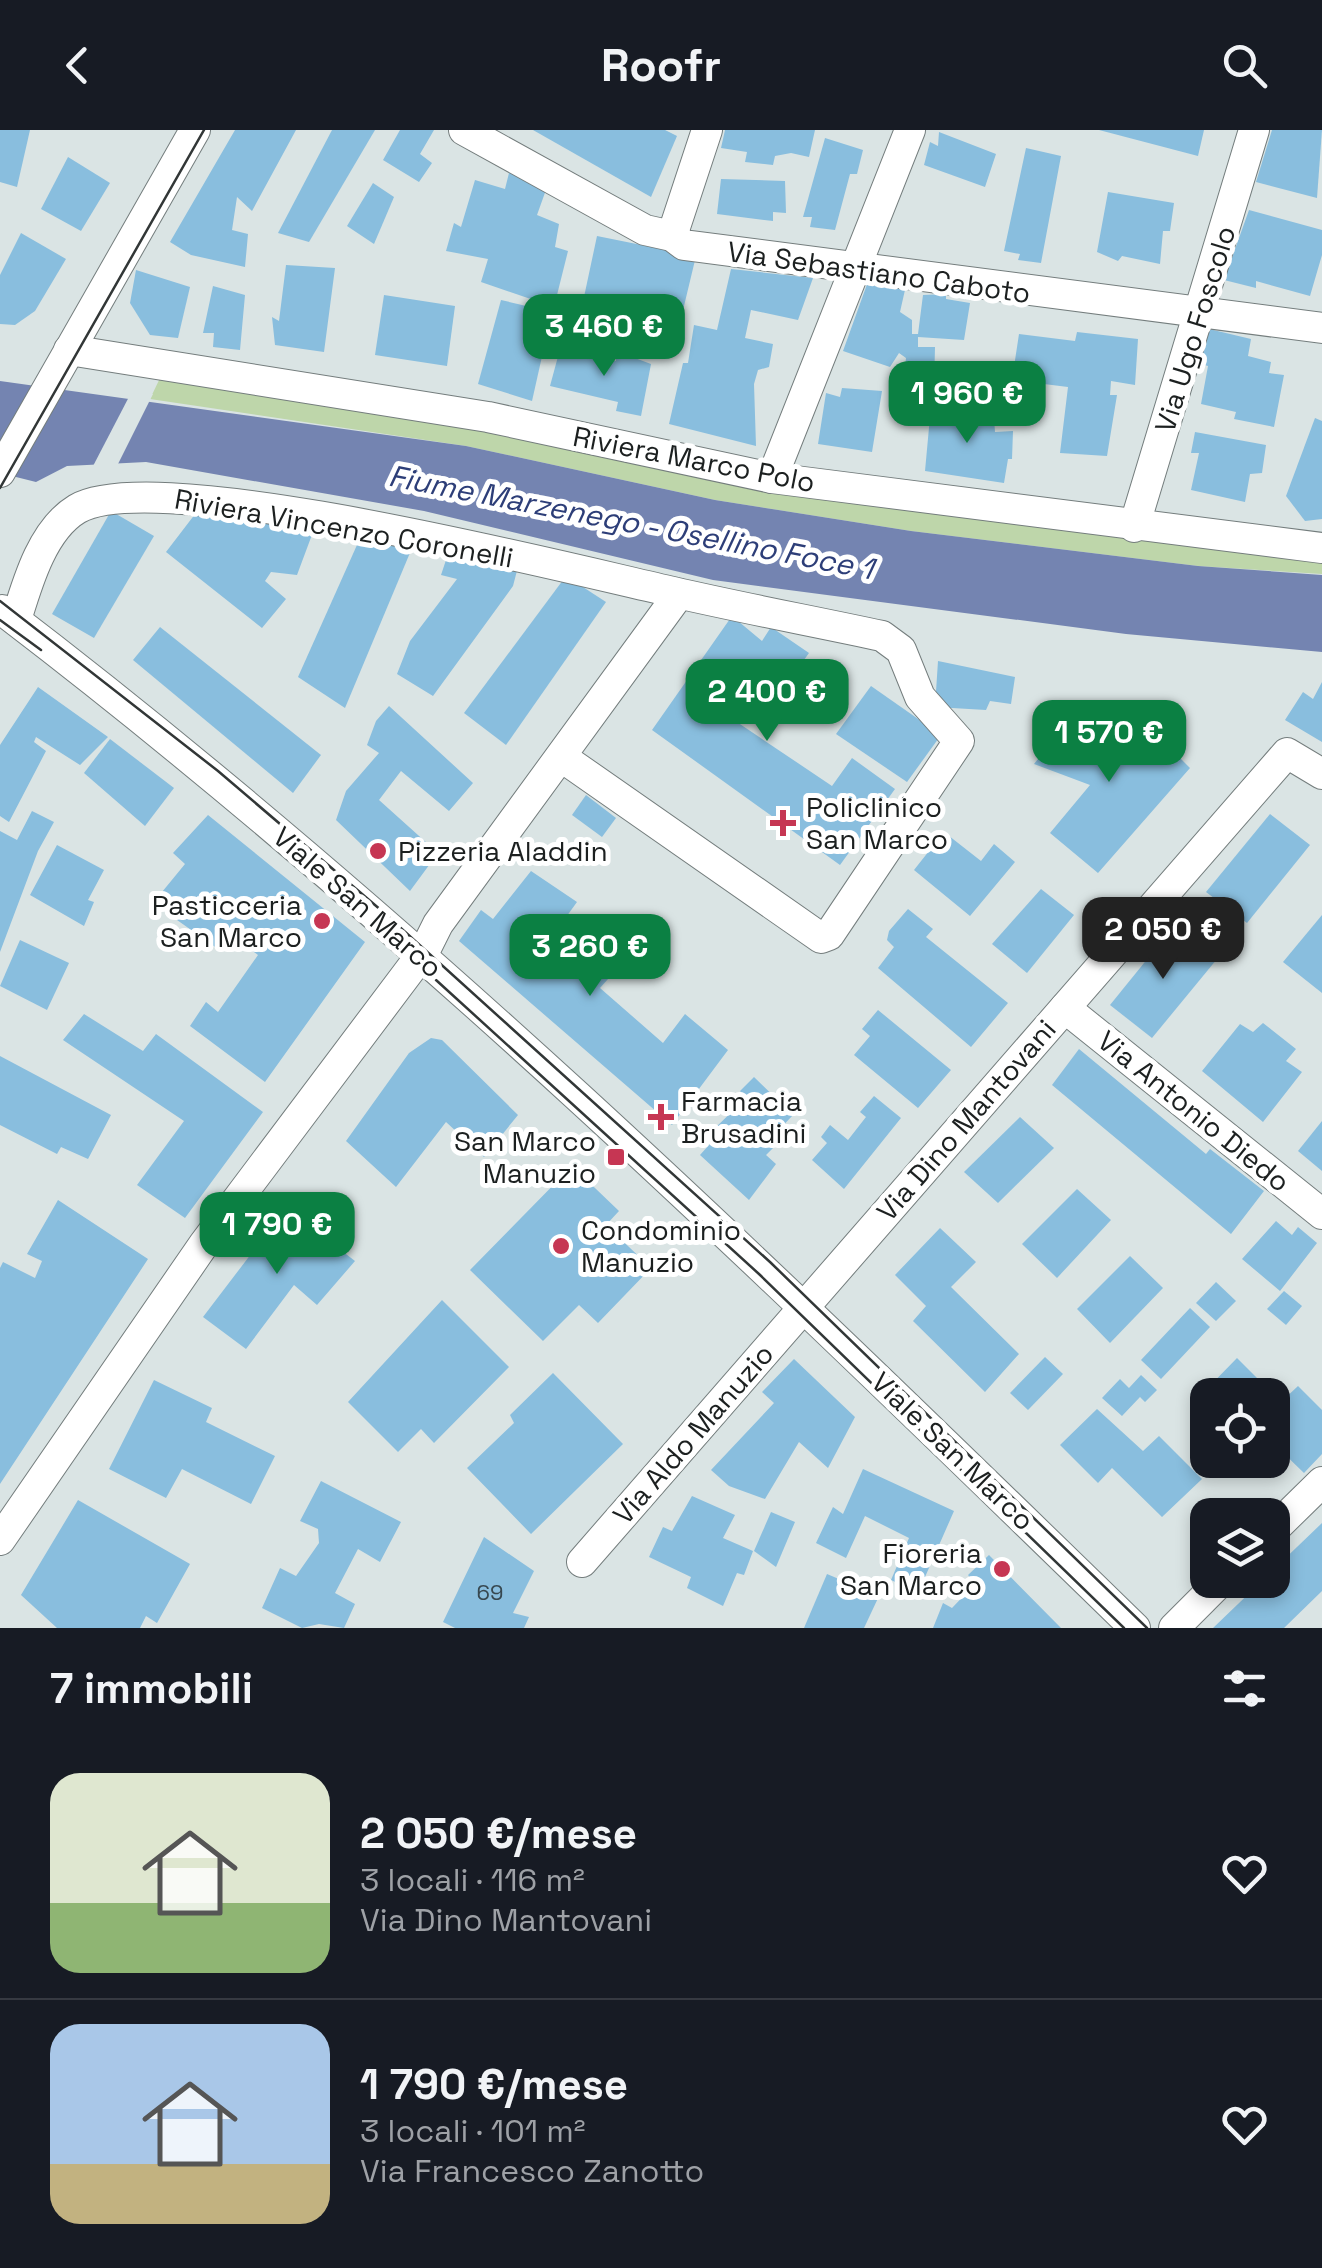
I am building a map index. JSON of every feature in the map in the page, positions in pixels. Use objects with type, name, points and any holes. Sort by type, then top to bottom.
[{"type":"street","points":[[0,472],[195,130]]},
{"type":"street","name":"Via Sebastiano Caboto","points":[[464,130],[645,230],[672,236],[684,245],[1322,328]]},
{"type":"street","points":[[672,236],[707,130]]},
{"type":"street","points":[[772,478],[910,130]]},
{"type":"street","name":"Via Ugo Foscolo","points":[[1134,527],[1254,130]]},
{"type":"street","name":"Riviera Marco Polo","points":[[69,350],[488,417],[772,478],[1322,548]]},
{"type":"street","name":"Riviera Vincenzo Coronelli","points":[[8,614],[59,523],[96,501],[147,496],[371,527],[894,642],[920,697],[959,741],[958,749],[829,935],[810,934],[563,758]]},
{"type":"street","points":[[0,1540],[204,1244],[420,955],[438,924],[680,594]]},
{"type":"street","name":"Viale San Marco","points":[[8,614],[213,777],[811,1298],[1135,1628]]},
{"type":"street","name":"Via Dino Mantovani","points":[[811,1298],[1287,753],[1322,774]]},
{"type":"street","name":"Via Antonio Diedo","points":[[1065,1008],[1322,1214]]},
{"type":"street","name":"Via Aldo Manuzio","points":[[582,1562],[811,1298]]},
{"type":"street","points":[[1290,1513],[1322,1482]]},
{"type":"street","points":[[1174,1628],[1204,1598]]},
{"type":"green space","points":[[161,376],[1322,560],[1322,574],[1198,566],[911,531],[715,500],[466,446],[150,399]]},
{"type":"water","name":"Fiume Marzenego - Osellino Foce 1","points":[[0,381],[466,446],[715,500],[911,531],[1198,566],[1322,575],[1322,652],[1126,634],[713,580],[424,511],[146,462],[67,466],[36,482],[0,473]]},
{"type":"pier","points":[[131,393],[153,394],[116,468],[92,468]]},
{"type":"building","points":[[0,130],[30,130],[17,187],[0,182]]},
{"type":"building","points":[[235,130],[296,130],[252,211],[237,197],[232,230],[248,234],[245,267],[191,255],[170,242]]},
{"type":"building","points":[[332,130],[375,130],[309,242],[278,233]]},
{"type":"building","points":[[400,130],[434,130],[420,154],[432,163],[419,182],[383,160]]},
{"type":"building","points":[[533,130],[665,130],[677,136],[651,197]]},
{"type":"building","points":[[725,130],[815,130],[809,157],[791,153],[775,156],[773,165],[745,162],[747,152],[721,148]]},
{"type":"building","points":[[1099,130],[1204,130],[1198,156]]},
{"type":"building","points":[[1272,130],[1322,130],[1317,198],[1256,182]]},
{"type":"building","points":[[939,132],[996,154],[985,187],[924,165],[930,142],[938,146]]},
{"type":"building","points":[[825,138],[863,150],[857,174],[850,174],[835,230],[810,227],[812,217],[803,217]]},
{"type":"building","points":[[1026,148],[1061,156],[1041,263],[1018,260],[1020,254],[1004,251]]},
{"type":"building","points":[[68,157],[110,183],[81,231],[41,209]]},
{"type":"building","points":[[511,165],[547,187],[537,215],[559,224],[555,247],[568,251],[554,307],[481,282],[488,259],[446,251],[454,223],[461,227],[475,180],[505,189]]},
{"type":"building","points":[[721,179],[785,181],[786,213],[773,212],[773,221],[717,214]]},
{"type":"building","points":[[373,183],[394,197],[374,244],[347,226]]},
{"type":"building","points":[[1108,192],[1174,203],[1170,231],[1163,231],[1160,264],[1122,256],[1118,261],[1097,252]]},
{"type":"building","points":[[1249,210],[1322,230],[1322,255],[1310,296],[1256,281],[1256,288],[1224,280]]},
{"type":"building","points":[[21,233],[66,259],[35,311],[15,325],[0,324],[0,275]]},
{"type":"building","points":[[597,236],[696,256],[678,331],[652,327],[656,309],[584,297]]},
{"type":"building","points":[[286,265],[335,268],[324,352],[275,345],[272,317],[279,321]]},
{"type":"building","points":[[731,269],[813,278],[798,320],[751,310],[745,338],[773,344],[769,367],[758,370],[754,384],[756,446],[669,424],[683,363],[688,363],[694,325],[717,330]]},
{"type":"building","points":[[136,270],[190,287],[178,338],[150,335],[130,303]]},
{"type":"building","points":[[870,276],[907,281],[900,312],[912,320],[912,334],[918,334],[923,295],[946,294],[946,299],[970,303],[964,340],[918,337],[918,347],[935,347],[934,388],[918,389],[918,375],[904,376],[906,358],[899,353],[890,367],[843,351]]},
{"type":"building","points":[[213,286],[245,295],[240,350],[213,347],[214,333],[203,333]]},
{"type":"building","points":[[384,295],[455,306],[447,366],[375,355]]},
{"type":"building","points":[[501,300],[552,312],[532,401],[478,384]]},
{"type":"building","points":[[1209,329],[1251,339],[1248,356],[1271,362],[1269,373],[1284,375],[1274,427],[1234,419],[1236,412],[1201,404],[1208,366],[1200,364]]},
{"type":"building","points":[[1077,332],[1138,339],[1135,385],[1111,381],[1110,395],[1117,395],[1107,456],[1060,453],[1068,387],[1012,380],[1019,334],[1075,341]]},
{"type":"building","points":[[560,349],[616,361],[616,351],[651,364],[641,416],[616,411],[618,402],[550,386]]},
{"type":"building","points":[[842,388],[882,391],[872,452],[818,444],[826,393],[840,397]]},
{"type":"building","points":[[931,406],[994,418],[995,432],[1013,431],[1012,459],[1008,459],[1004,483],[925,471]]},
{"type":"building","points":[[1315,418],[1322,421],[1322,519],[1305,521],[1286,496]]},
{"type":"building","points":[[1195,432],[1266,445],[1262,473],[1250,474],[1245,502],[1191,490],[1199,453],[1191,453]]},
{"type":"building","points":[[202,505],[316,524],[297,575],[271,572],[265,581],[286,599],[262,628],[166,552]]},
{"type":"building","points":[[111,511],[154,536],[94,638],[52,614]]},
{"type":"building","points":[[361,536],[412,548],[345,708],[298,677]]},
{"type":"building","points":[[449,551],[519,563],[513,586],[433,696],[397,674],[410,641],[457,579],[441,575]]},
{"type":"building","points":[[566,576],[606,602],[506,745],[464,713]]},
{"type":"building","points":[[732,616],[762,641],[771,627],[809,653],[778,696],[752,678],[728,716],[832,786],[852,758],[895,789],[840,865],[652,730]]},
{"type":"building","points":[[160,627],[321,755],[293,793],[133,660]]},
{"type":"building","points":[[938,661],[1015,677],[1011,704],[990,701],[986,710],[935,707]]},
{"type":"building","points":[[1322,682],[1322,742],[1285,720],[1303,692],[1313,699]]},
{"type":"building","points":[[871,686],[941,735],[907,782],[836,734]]},
{"type":"building","points":[[38,687],[108,737],[80,765],[36,737],[34,742],[46,751],[9,822],[0,816],[0,745]]},
{"type":"building","points":[[389,706],[473,783],[449,811],[401,771],[379,800],[438,853],[410,891],[336,820],[346,791],[379,753],[367,745],[376,721]]},
{"type":"building","points":[[1072,716],[1163,741],[1190,768],[1098,873],[1050,833],[1090,785],[1034,764]]},
{"type":"building","points":[[110,739],[174,788],[145,826],[84,773]]},
{"type":"building","points":[[586,795],[616,818],[602,837],[572,815]]},
{"type":"building","points":[[32,811],[54,822],[38,851],[0,952],[0,831],[17,840]]},
{"type":"building","points":[[1270,814],[1310,845],[1247,923],[1206,892]]},
{"type":"building","points":[[208,815],[365,942],[265,1082],[190,1026],[206,1002],[218,1012],[258,955],[229,934],[218,949],[153,903],[185,864],[173,853]]},
{"type":"building","points":[[944,832],[981,861],[994,844],[1015,862],[970,916],[914,870]]},
{"type":"building","points":[[57,845],[104,870],[88,900],[94,902],[84,926],[30,895]]},
{"type":"building","points":[[531,871],[577,902],[548,942],[578,968],[613,931],[633,951],[600,988],[663,1043],[685,1014],[728,1050],[672,1125],[459,941],[481,910],[493,919]]},
{"type":"building","points":[[1041,889],[1074,915],[1027,973],[992,944]]},
{"type":"building","points":[[908,909],[933,929],[926,937],[1008,1003],[971,1047],[878,968],[894,947],[887,940],[889,931]]},
{"type":"building","points":[[1322,915],[1322,993],[1283,962]]},
{"type":"building","points":[[1174,926],[1217,959],[1152,1038],[1110,1005]]},
{"type":"building","points":[[20,940],[69,963],[47,1010],[0,986]]},
{"type":"building","points":[[878,1010],[951,1070],[918,1108],[854,1055],[870,1036],[862,1029]]},
{"type":"building","points":[[84,1014],[143,1051],[156,1034],[263,1112],[185,1218],[137,1185],[184,1121],[63,1040]]},
{"type":"building","points":[[1263,1023],[1296,1049],[1286,1061],[1302,1072],[1263,1122],[1202,1071],[1240,1024],[1253,1032]]},
{"type":"building","points":[[431,1038],[442,1040],[518,1115],[484,1157],[446,1122],[396,1187],[346,1141],[409,1053]]},
{"type":"building","points":[[1079,1049],[1206,1154],[1210,1149],[1264,1191],[1231,1234],[1052,1085]]},
{"type":"building","points":[[0,1056],[111,1115],[88,1159],[61,1147],[57,1154],[0,1125]]},
{"type":"building","points":[[754,1077],[793,1115],[775,1134],[781,1140],[766,1155],[776,1164],[749,1200],[700,1155],[717,1136],[712,1131],[746,1098],[740,1091]]},
{"type":"building","points":[[874,1096],[901,1118],[844,1189],[812,1160],[827,1143],[821,1137],[830,1125],[848,1140],[866,1117],[860,1112]]},
{"type":"building","points":[[1020,1117],[1054,1148],[998,1203],[964,1172]]},
{"type":"building","points":[[1322,1121],[1322,1171],[1298,1151]]},
{"type":"building","name":"Condominio Manuzio","points":[[572,1166],[619,1211],[606,1225],[651,1268],[598,1323],[579,1305],[543,1341],[470,1270]]},
{"type":"building","points":[[1077,1189],[1111,1220],[1057,1278],[1022,1244]]},
{"type":"building","points":[[58,1200],[148,1259],[0,1484],[0,1268],[3,1262],[35,1278],[42,1261],[27,1254]]},
{"type":"building","points":[[286,1208],[355,1261],[317,1305],[294,1285],[246,1349],[203,1317]]},
{"type":"building","points":[[1276,1221],[1292,1235],[1298,1227],[1317,1243],[1280,1291],[1242,1259]]},
{"type":"building","points":[[940,1228],[976,1262],[951,1287],[1019,1354],[985,1392],[913,1321],[926,1306],[895,1275]]},
{"type":"building","points":[[1130,1256],[1163,1288],[1110,1343],[1077,1309]]},
{"type":"building","points":[[1216,1282],[1236,1301],[1216,1321],[1196,1303]]},
{"type":"building","points":[[1284,1291],[1302,1306],[1286,1325],[1267,1309]]},
{"type":"building","points":[[442,1300],[509,1367],[434,1443],[421,1429],[398,1452],[348,1402]]},
{"type":"building","points":[[1190,1308],[1210,1327],[1161,1379],[1141,1360]]},
{"type":"building","points":[[1045,1357],[1063,1374],[1028,1410],[1010,1393]]},
{"type":"building","points":[[1237,1358],[1257,1378],[1218,1378]]},
{"type":"building","points":[[794,1359],[855,1417],[828,1468],[799,1442],[765,1499],[729,1486],[711,1470],[774,1403],[762,1392]]},
{"type":"building","points":[[553,1373],[623,1444],[531,1534],[467,1468],[514,1423],[510,1415]]},
{"type":"building","points":[[1141,1375],[1157,1390],[1145,1402],[1140,1397],[1122,1416],[1102,1398],[1120,1379],[1129,1388]]},
{"type":"building","points":[[154,1380],[212,1408],[206,1422],[275,1456],[251,1504],[182,1469],[166,1498],[109,1469]]},
{"type":"building","points":[[1298,1386],[1322,1410],[1322,1454],[1304,1473],[1290,1459],[1290,1394]]},
{"type":"building","points":[[1097,1409],[1143,1451],[1159,1436],[1190,1467],[1190,1478],[1202,1479],[1162,1517],[1112,1468],[1098,1483],[1060,1445]]},
{"type":"building","points":[[863,1469],[954,1511],[918,1593],[891,1580],[909,1538],[865,1516],[846,1558],[816,1543],[833,1507],[843,1514]]},
{"type":"building","points":[[321,1481],[401,1522],[380,1562],[358,1549],[335,1593],[355,1604],[344,1628],[319,1624],[302,1628],[262,1608],[280,1568],[296,1576],[319,1543],[318,1529],[300,1521]]},
{"type":"building","points":[[692,1496],[735,1515],[723,1538],[753,1551],[744,1575],[737,1573],[723,1606],[687,1588],[691,1577],[649,1557],[663,1527],[672,1531]]},
{"type":"building","points":[[78,1500],[190,1564],[157,1623],[146,1616],[140,1628],[57,1628],[21,1595]]},
{"type":"building","points":[[771,1512],[795,1522],[776,1567],[754,1551]]},
{"type":"building","points":[[1322,1523],[1322,1591],[1284,1628],[1213,1628],[1244,1598],[1290,1598],[1290,1554]]},
{"type":"building","points":[[484,1537],[534,1571],[513,1613],[529,1617],[524,1628],[455,1628],[443,1622]]},
{"type":"building","points":[[989,1555],[1061,1628],[933,1628],[943,1603],[952,1608],[975,1584],[968,1575]]},
{"type":"building","points":[[827,1574],[879,1596],[864,1628],[804,1628]]},
{"type":"tram line","points":[[0,488],[204,130]]},
{"type":"tram line","points":[[0,601],[218,771],[382,911],[770,1262],[1147,1628]]},
{"type":"tram line","points":[[0,620],[41,650]]},
{"type":"tram line","points":[[436,980],[759,1274],[1124,1628]]},
{"type":"place","name":"Policlinico San Marco","points":[[783,823]]},
{"type":"place","name":"Pizzeria Aladdin","points":[[378,851]]},
{"type":"place","name":"Pasticceria San Marco","points":[[322,921]]},
{"type":"place","name":"Farmacia Brusadini","points":[[661,1117]]},
{"type":"place","name":"San Marco Manuzio","points":[[616,1157]]},
{"type":"place","name":"Condominio Manuzio","points":[[561,1246]]},
{"type":"place","name":"Fioreria San Marco","points":[[1002,1569]]}]
